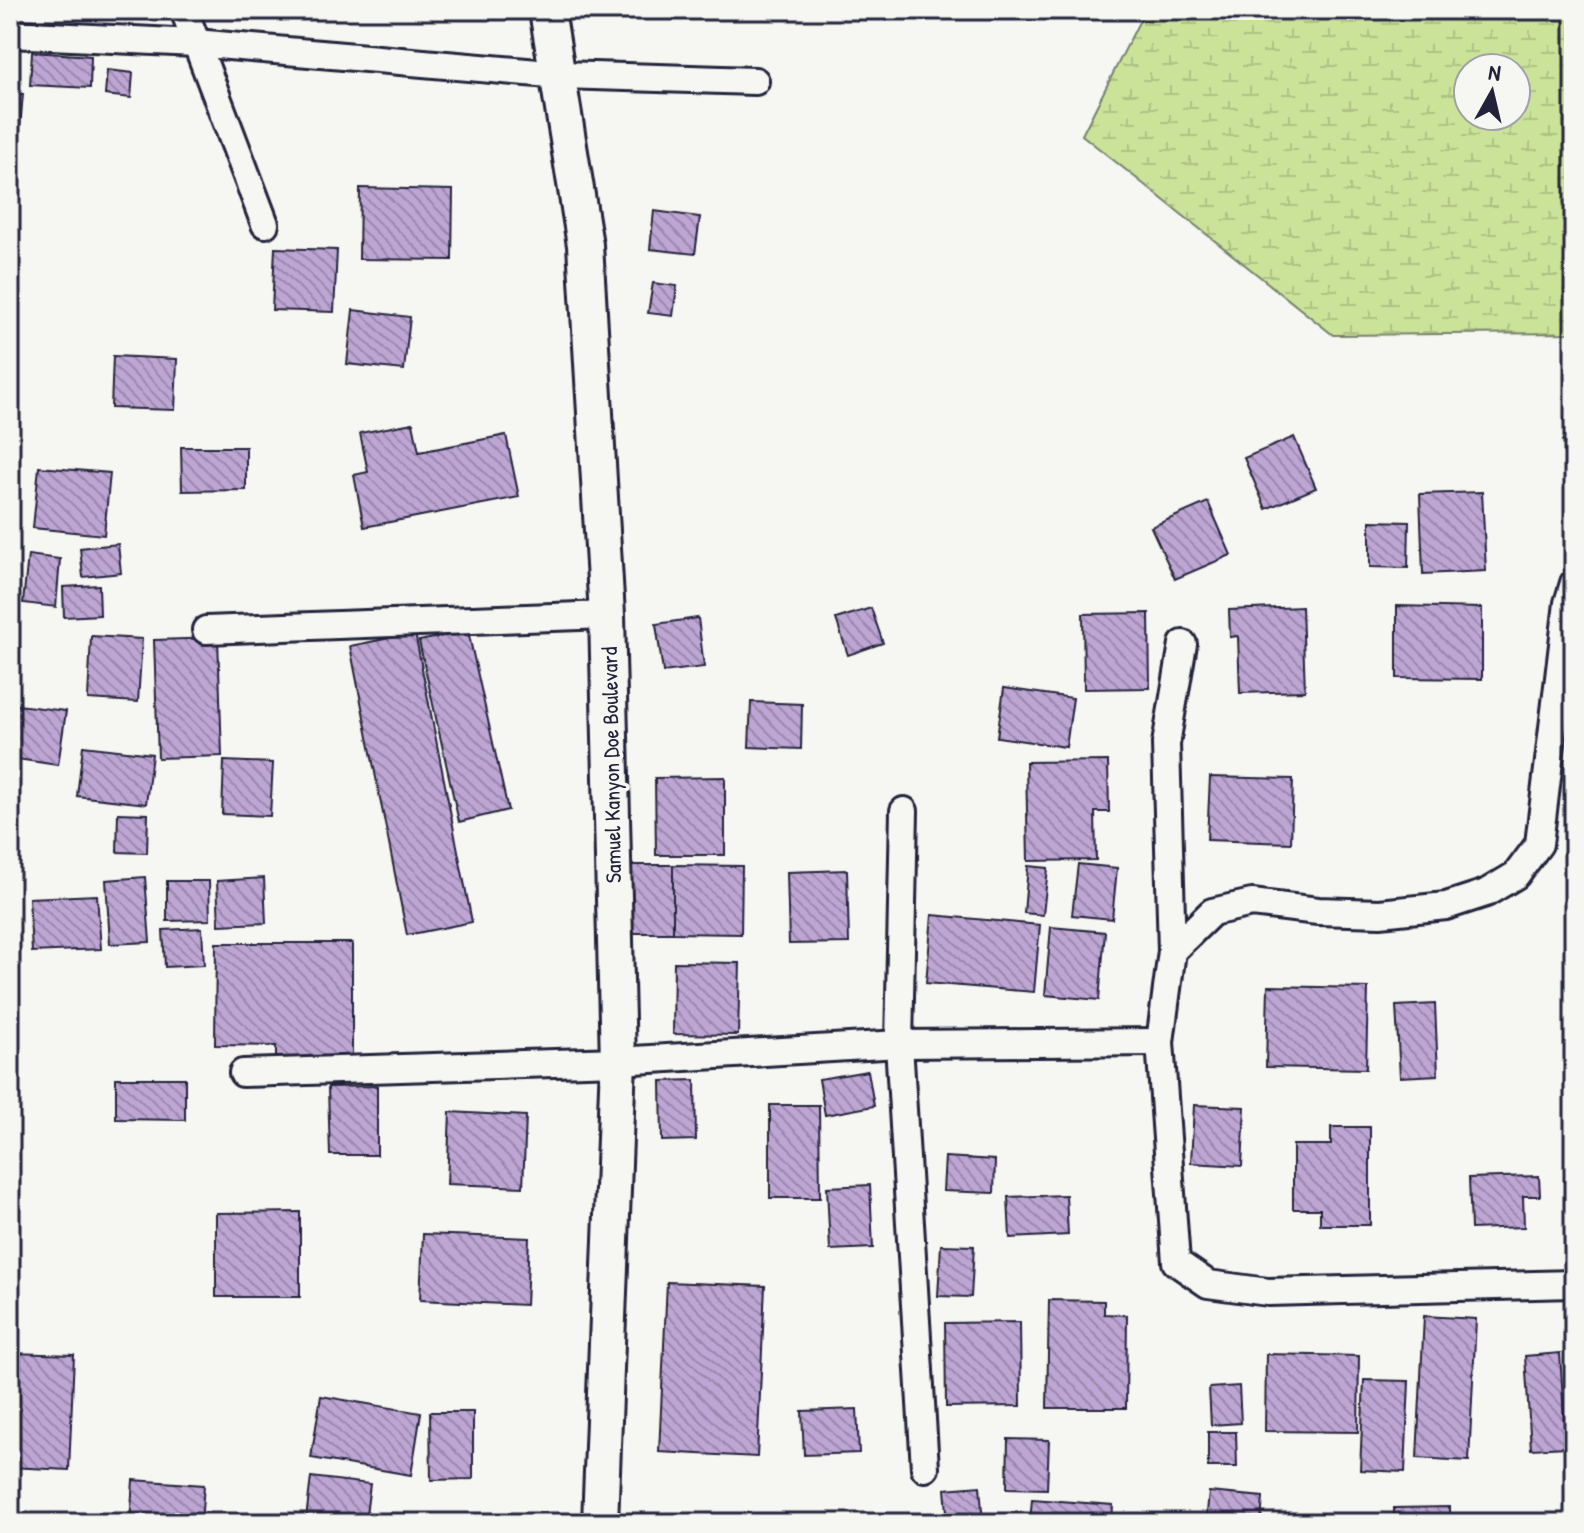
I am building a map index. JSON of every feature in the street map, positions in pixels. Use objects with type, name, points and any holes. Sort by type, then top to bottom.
[{"type":"street","points":[[184,10],[265,224]]},
{"type":"street","name":"Samuel Kanyon Doe Boulevard","points":[[547,10],[561,75],[585,245],[607,615],[618,1061],[600,1523]]},
{"type":"street","points":[[10,34],[195,43],[561,75],[755,81]]},
{"type":"street","points":[[1172,951],[1212,912],[1252,903],[1318,911],[1380,913],[1446,906],[1486,893],[1516,875],[1539,844],[1568,603],[1574,583]]},
{"type":"street","points":[[206,630],[607,615]]},
{"type":"street","points":[[1183,644],[1166,744],[1172,951],[1160,1042],[1176,1262],[1208,1284],[1268,1292],[1574,1284]]},
{"type":"street","points":[[904,811],[899,1044],[925,1468]]},
{"type":"street","points":[[243,1073],[618,1061],[899,1044],[1160,1042]]},
{"type":"green space","points":[[1145,10],[1574,10],[1574,333],[1333,335],[1082,135]]},
{"type":"building","points":[[32,52],[91,56],[90,88],[30,85]]},
{"type":"building","points":[[107,70],[133,73],[131,98],[105,95]]},
{"type":"building","points":[[10,93],[23,94],[13,203],[10,202]]},
{"type":"building","points":[[360,188],[453,190],[452,260],[359,259]]},
{"type":"building","points":[[654,211],[700,217],[695,254],[650,249]]},
{"type":"building","points":[[275,248],[337,250],[334,312],[272,310]]},
{"type":"building","points":[[653,283],[677,286],[673,316],[648,313]]},
{"type":"building","points":[[353,310],[410,317],[404,370],[347,364]]},
{"type":"building","points":[[113,356],[177,359],[175,410],[111,408]]},
{"type":"building","points":[[1574,422],[1574,448],[1562,441]]},
{"type":"building","points":[[413,423],[419,452],[506,435],[519,497],[364,527],[354,475],[368,472],[360,433]]},
{"type":"building","points":[[1294,437],[1316,488],[1266,509],[1244,458]]},
{"type":"building","points":[[181,447],[246,447],[246,490],[182,491]]},
{"type":"building","points":[[39,467],[110,473],[104,535],[33,528]]},
{"type":"building","points":[[1482,492],[1486,571],[1423,574],[1420,494]]},
{"type":"building","points":[[1208,502],[1231,555],[1175,579],[1151,527]]},
{"type":"building","points":[[1370,521],[1409,522],[1408,568],[1370,567]]},
{"type":"building","points":[[118,544],[121,573],[83,577],[80,548]]},
{"type":"building","points":[[28,555],[60,559],[56,607],[23,603]]},
{"type":"building","points":[[99,585],[100,615],[64,617],[63,587]]},
{"type":"building","points":[[1397,606],[1482,608],[1482,679],[1397,678]]},
{"type":"building","points":[[1302,607],[1305,691],[1240,693],[1238,636],[1230,637],[1229,610]]},
{"type":"building","points":[[871,608],[883,643],[848,655],[836,619]]},
{"type":"building","points":[[1149,613],[1150,688],[1084,689],[1083,614]]},
{"type":"building","points":[[698,618],[704,667],[663,672],[656,624]]},
{"type":"building","points":[[468,631],[508,810],[459,822],[419,641]]},
{"type":"building","points":[[415,633],[472,922],[407,935],[350,646]]},
{"type":"building","points":[[91,636],[142,639],[138,702],[88,699]]},
{"type":"building","points":[[218,638],[222,756],[158,758],[154,640]]},
{"type":"building","points":[[1004,688],[1073,698],[1066,747],[997,737]]},
{"type":"building","points":[[751,702],[802,704],[801,749],[749,747]]},
{"type":"building","points":[[10,704],[66,711],[58,765],[10,758]]},
{"type":"building","points":[[83,746],[152,754],[146,804],[77,796]]},
{"type":"building","points":[[224,761],[273,763],[270,816],[222,814]]},
{"type":"building","points":[[1108,761],[1109,812],[1095,812],[1096,860],[1028,861],[1026,762]]},
{"type":"building","points":[[725,777],[725,855],[656,855],[655,778]]},
{"type":"building","points":[[1210,777],[1293,779],[1291,843],[1207,840]]},
{"type":"building","points":[[118,813],[148,814],[147,853],[117,852]]},
{"type":"building","points":[[1078,864],[1117,868],[1112,919],[1072,915]]},
{"type":"building","points":[[631,865],[673,865],[673,933],[631,933]]},
{"type":"building","points":[[673,865],[742,866],[741,934],[673,933]]},
{"type":"building","points":[[1028,866],[1048,868],[1043,915],[1024,913]]},
{"type":"building","points":[[847,870],[849,943],[789,944],[787,872]]},
{"type":"building","points":[[145,877],[150,942],[110,944],[106,880]]},
{"type":"building","points":[[264,878],[266,923],[219,925],[217,881]]},
{"type":"building","points":[[167,881],[209,881],[210,920],[167,921]]},
{"type":"building","points":[[97,895],[101,949],[32,952],[29,898]]},
{"type":"building","points":[[932,915],[1040,925],[1034,992],[926,983]]},
{"type":"building","points":[[1051,927],[1105,932],[1099,1000],[1045,995]]},
{"type":"building","points":[[202,928],[204,965],[165,967],[163,930]]},
{"type":"building","points":[[216,943],[352,943],[352,1065],[276,1065],[276,1046],[215,1045]]},
{"type":"building","points":[[674,962],[740,963],[738,1035],[673,1034]]},
{"type":"building","points":[[1268,986],[1368,988],[1366,1069],[1266,1067]]},
{"type":"building","points":[[1435,1004],[1438,1075],[1400,1077],[1396,1006]]},
{"type":"building","points":[[868,1071],[874,1106],[825,1115],[819,1079]]},
{"type":"building","points":[[116,1078],[185,1078],[185,1120],[116,1119]]},
{"type":"building","points":[[695,1080],[696,1140],[662,1141],[661,1081]]},
{"type":"building","points":[[377,1086],[377,1155],[330,1155],[328,1087]]},
{"type":"building","points":[[770,1105],[819,1105],[820,1198],[770,1198]]},
{"type":"building","points":[[1194,1105],[1245,1107],[1242,1166],[1191,1163]]},
{"type":"building","points":[[450,1112],[526,1116],[523,1187],[447,1184]]},
{"type":"building","points":[[1331,1127],[1370,1127],[1370,1225],[1320,1225],[1320,1209],[1293,1209],[1293,1145],[1331,1145]]},
{"type":"building","points":[[945,1157],[995,1160],[994,1193],[943,1191]]},
{"type":"building","points":[[1539,1176],[1540,1196],[1523,1196],[1524,1227],[1471,1229],[1469,1178]]},
{"type":"building","points":[[870,1185],[873,1248],[830,1250],[827,1187]]},
{"type":"building","points":[[1066,1195],[1068,1235],[1010,1238],[1008,1197]]},
{"type":"building","points":[[300,1212],[300,1297],[216,1297],[216,1213]]},
{"type":"building","points":[[423,1234],[529,1238],[526,1305],[420,1300]]},
{"type":"building","points":[[941,1245],[974,1246],[971,1297],[938,1296]]},
{"type":"building","points":[[667,1282],[765,1286],[757,1457],[659,1452]]},
{"type":"building","points":[[1049,1300],[1104,1301],[1104,1314],[1127,1315],[1126,1408],[1047,1408]]},
{"type":"building","points":[[1424,1316],[1476,1319],[1469,1461],[1417,1458]]},
{"type":"building","points":[[1020,1322],[1021,1406],[946,1407],[945,1323]]},
{"type":"building","points":[[10,1353],[74,1355],[69,1470],[10,1467]]},
{"type":"building","points":[[1560,1353],[1566,1447],[1531,1449],[1525,1356]]},
{"type":"building","points":[[1266,1354],[1359,1356],[1358,1432],[1265,1431]]},
{"type":"building","points":[[1364,1380],[1409,1381],[1405,1472],[1360,1470]]},
{"type":"building","points":[[1239,1386],[1241,1423],[1211,1425],[1209,1388]]},
{"type":"building","points":[[321,1396],[421,1413],[411,1475],[311,1458]]},
{"type":"building","points":[[857,1409],[859,1453],[804,1455],[802,1411]]},
{"type":"building","points":[[430,1412],[473,1412],[473,1479],[431,1480]]},
{"type":"building","points":[[1208,1432],[1236,1432],[1237,1467],[1208,1467]]},
{"type":"building","points":[[1008,1439],[1049,1440],[1047,1489],[1007,1488]]},
{"type":"building","points":[[311,1477],[370,1484],[365,1523],[306,1519]]},
{"type":"building","points":[[133,1480],[204,1485],[201,1523],[130,1523]]},
{"type":"building","points":[[980,1486],[983,1523],[948,1523],[945,1489]]},
{"type":"building","points":[[1209,1492],[1263,1497],[1261,1523],[1206,1523]]},
{"type":"building","points":[[1032,1499],[1113,1505],[1112,1523],[1030,1523]]},
{"type":"building","points":[[1449,1507],[1449,1523],[1394,1523],[1394,1508]]},
{"type":"building","points":[[211,1519],[286,1523],[211,1523]]}]
